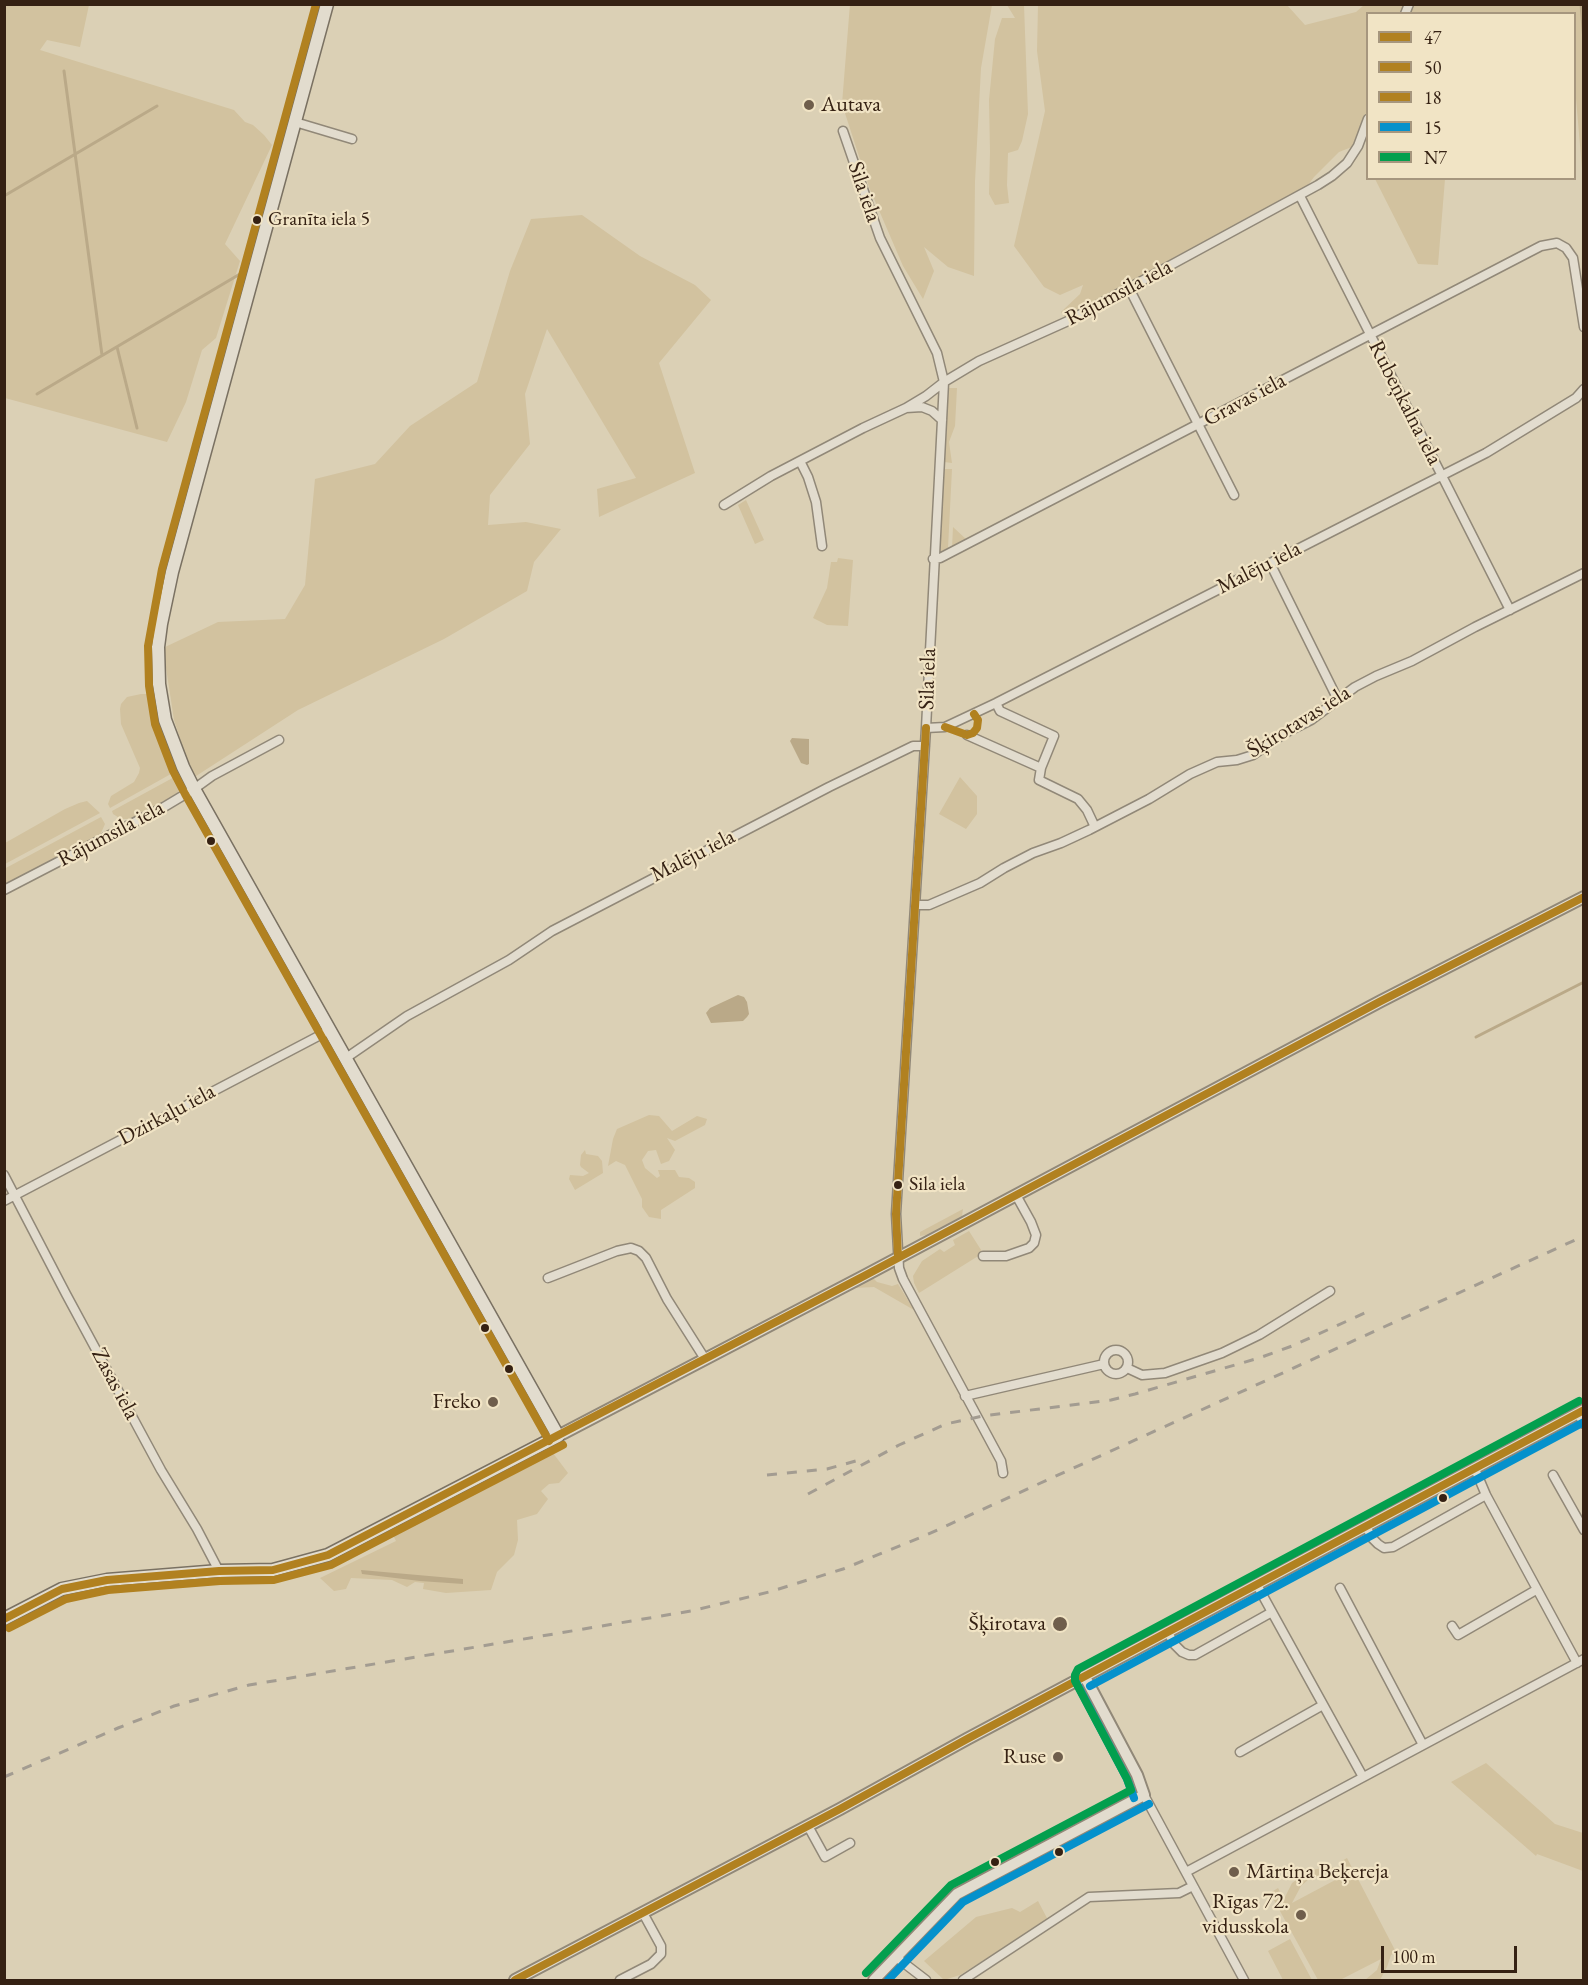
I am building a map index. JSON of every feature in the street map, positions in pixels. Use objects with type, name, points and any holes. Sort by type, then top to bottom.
[{"type":"main road","points":[[4,1619],[62,1589],[107,1580],[219,1571],[273,1570],[328,1555],[558,1436],[194,789],[183,768],[165,720],[157,664],[161,624],[172,572],[327,4]]},
{"type":"street","points":[[295,122],[352,139]]},
{"type":"street","name":"Rājumsila iela","points":[[724,505],[800,461],[906,408],[979,362],[1068,321],[1300,196],[1332,176],[1347,163],[1358,146],[1366,124]]},
{"type":"street","name":"Sila iela","points":[[843,131],[880,237],[937,353],[944,382],[925,746],[896,1214],[898,1268],[964,1396],[1001,1461],[1003,1473]]},
{"type":"street","name":"Rubeņkalna iela","points":[[1300,196],[1510,610]]},
{"type":"street","name":"Gravas iela","points":[[933,559],[940,558],[1541,246],[1557,243],[1566,248],[1573,258],[1584,327]]},
{"type":"street","points":[[1129,288],[1234,495]]},
{"type":"street","name":"Malēju iela","points":[[926,728],[945,727],[996,703],[1441,475],[1518,435],[1576,398],[1584,389]]},
{"type":"street","points":[[906,408],[922,407],[932,411],[942,420]]},
{"type":"street","points":[[800,461],[816,502],[822,546]]},
{"type":"street","points":[[1270,563],[1338,700]]},
{"type":"street","name":"Šķirotavas iela","points":[[915,905],[929,905],[961,892],[1033,853],[1095,827],[1149,799],[1190,774],[1217,762],[1253,755],[1285,733],[1311,720],[1355,687],[1412,661],[1474,627],[1584,573]]},
{"type":"street","points":[[996,703],[1000,711],[1054,736],[1041,768],[1039,780],[1078,799],[1087,810],[1095,827]]},
{"type":"street","points":[[968,735],[1041,768]]},
{"type":"street","name":"Rājumsila iela","points":[[4,890],[194,789],[212,776],[279,740]]},
{"type":"street","name":"Malēju iela","points":[[346,1058],[407,1016],[509,960],[558,927],[829,787],[913,746],[925,746]]},
{"type":"street","points":[[558,1436],[1381,1001],[1584,897]]},
{"type":"street","name":"Dzirkaļu iela","points":[[4,1201],[330,1030]]},
{"type":"street","name":"Zasas iela","points":[[4,1175],[158,1464],[219,1571]]},
{"type":"street","points":[[984,1256],[1006,1256],[1029,1248],[1034,1243],[1036,1235],[1031,1221],[1016,1195]]},
{"type":"street","points":[[548,1278],[617,1251],[631,1248],[639,1251],[646,1258],[667,1299],[705,1359]]},
{"type":"street","points":[[1127,1368],[1142,1375],[1165,1373],[1222,1353],[1259,1335],[1330,1291]]},
{"type":"street","points":[[1119,1350],[1127,1356],[1129,1362],[1127,1368],[1116,1374],[1108,1371],[1104,1364],[1106,1356],[1109,1352],[1119,1350]]},
{"type":"street","points":[[964,1396],[1104,1364]]},
{"type":"street","points":[[515,1980],[808,1826],[1581,1411],[1584,1424]]},
{"type":"street","points":[[1186,1872],[1580,1661],[1536,1590],[1486,1495],[1475,1469]]},
{"type":"street","points":[[1553,1475],[1584,1530]]},
{"type":"street","points":[[1366,1526],[1378,1544],[1384,1548],[1393,1546],[1486,1495]]},
{"type":"street","points":[[1257,1585],[1363,1777]]},
{"type":"street","points":[[1452,1626],[1458,1635],[1536,1590]]},
{"type":"street","points":[[1339,1592],[1423,1744]]},
{"type":"street","points":[[1167,1632],[1182,1652],[1195,1655],[1272,1612]]},
{"type":"street","points":[[1084,1677],[1137,1775],[1144,1795],[1244,1980]]},
{"type":"street","points":[[1240,1752],[1323,1705]]},
{"type":"street","points":[[874,1980],[957,1894],[1144,1795]]},
{"type":"street","points":[[808,1826],[825,1857],[850,1843]]},
{"type":"street","points":[[963,1980],[1089,1897],[1179,1893],[1193,1886]]},
{"type":"street","points":[[620,1980],[651,1964],[661,1954],[660,1946],[643,1913]]},
{"type":"street","points":[[896,1957],[926,1980]]},
{"type":"shaded area","points":[[850,4],[992,5],[981,68],[975,181],[974,276],[948,267],[924,247],[934,271],[923,299],[903,266],[869,187],[842,104]]},
{"type":"shaded area","points":[[1417,4],[1583,5],[1583,180],[1576,99],[1576,12],[1366,12],[1366,141],[1339,152],[1314,177],[1300,196],[1068,321],[1061,312],[1080,294],[1083,285],[1060,295],[1044,287],[1014,246],[1045,111],[1037,51],[1038,5],[1287,5],[1305,25],[1356,12],[1364,5],[1411,5],[1412,7]]},
{"type":"shaded area","points":[[4,5],[89,5],[80,47],[47,40],[40,50],[234,110],[245,122],[253,125],[264,135],[272,145],[225,244],[240,261],[216,338],[202,350],[186,402],[167,442],[5,398]]},
{"type":"shaded area","points":[[1007,5],[1024,5],[1028,114],[1018,150],[1008,153],[1009,203],[995,205],[989,194],[989,100],[995,39],[1002,18],[1015,18]]},
{"type":"shaded area","points":[[1376,180],[1445,180],[1438,265],[1418,264]]},
{"type":"shaded area","points":[[582,215],[640,256],[695,285],[711,300],[659,363],[695,473],[599,517],[597,489],[636,478],[547,329],[525,394],[530,444],[490,495],[488,525],[526,522],[561,529],[534,562],[527,591],[444,639],[298,710],[193,778],[174,720],[163,648],[218,622],[285,619],[305,585],[315,479],[375,464],[410,426],[477,382],[510,271],[531,219]]},
{"type":"shaded area","points":[[948,388],[957,388],[955,426],[949,442],[952,463],[944,462]]},
{"type":"shaded area","points":[[944,469],[952,469],[948,548],[940,552]]},
{"type":"shaded area","points":[[746,500],[764,540],[755,544],[738,505]]},
{"type":"shaded area","points":[[953,527],[967,540],[952,548]]},
{"type":"shaded area","points":[[838,558],[853,560],[848,626],[827,625],[813,618],[827,588],[831,562],[837,562]]},
{"type":"shaded area","points":[[154,694],[162,730],[178,770],[110,808],[108,804],[111,796],[134,782],[139,773],[140,768],[121,724],[120,709],[127,697]]},
{"type":"shaded area","points":[[792,738],[809,739],[809,764],[801,763],[790,741]]},
{"type":"shaded area","points":[[178,775],[181,787],[177,794],[130,819],[121,819],[113,814],[112,811]]},
{"type":"shaded area","points":[[960,777],[977,796],[977,814],[966,829],[939,814]]},
{"type":"shaded area","points":[[87,801],[100,813],[5,864],[5,843],[65,809]]},
{"type":"shaded area","points":[[101,817],[105,824],[98,837],[5,885],[4,869]]},
{"type":"shaded area","points":[[738,995],[744,997],[747,1002],[749,1014],[747,1017],[743,1021],[711,1023],[706,1013],[710,1008]]},
{"type":"shaded area","points":[[649,1115],[659,1116],[672,1131],[697,1116],[707,1119],[705,1125],[675,1141],[667,1138],[675,1150],[669,1161],[661,1164],[656,1150],[648,1151],[642,1160],[645,1168],[657,1178],[660,1176],[658,1170],[675,1170],[679,1177],[689,1178],[695,1182],[695,1188],[661,1210],[661,1219],[649,1217],[642,1207],[642,1199],[625,1165],[616,1161],[608,1166],[617,1129]]},
{"type":"shaded area","points":[[585,1150],[586,1154],[598,1156],[602,1161],[603,1173],[575,1190],[569,1179],[570,1175],[583,1176],[589,1173],[580,1165],[581,1155]]},
{"type":"shaded area","points":[[963,1209],[962,1216],[920,1236],[920,1232]]},
{"type":"shaded area","points":[[969,1231],[983,1253],[919,1293],[913,1276],[922,1261],[940,1249],[944,1252],[955,1245],[953,1240]]},
{"type":"shaded area","points":[[873,1278],[877,1282],[892,1286],[898,1284],[914,1310],[874,1287],[854,1288]]},
{"type":"shaded area","points":[[548,1449],[568,1473],[559,1483],[549,1484],[541,1491],[548,1499],[537,1514],[517,1520],[518,1540],[514,1555],[497,1572],[491,1590],[446,1593],[423,1589],[424,1583],[415,1582],[407,1587],[392,1580],[351,1578],[346,1589],[334,1591],[320,1578],[396,1541],[393,1535],[399,1529]]},
{"type":"shaded area","points":[[361,1570],[463,1579],[463,1584],[362,1574]]},
{"type":"shaded area","points":[[1486,1763],[1555,1824],[1583,1833],[1583,1871],[1537,1854],[1536,1856],[1451,1782]]},
{"type":"shaded area","points":[[1347,1858],[1396,1952],[1391,1955],[1380,1980],[1365,1980],[1377,1970],[1381,1959],[1340,1980],[1318,1980],[1270,1893],[1278,1888],[1284,1899],[1292,1883],[1310,1870],[1331,1867],[1345,1872],[1340,1862]],"holes":[[[1322,1875],[1339,1878],[1292,1903],[1301,1886],[1308,1880]]]},
{"type":"shaded area","points":[[1038,1901],[1048,1920],[960,1975],[944,1980],[924,1961],[976,1917],[1012,1908],[1020,1912]]},
{"type":"shaded area","points":[[1290,1939],[1312,1980],[1283,1980],[1268,1951]]},
{"type":"waterway","points":[[1581,4],[1584,41]]},
{"type":"waterway","points":[[64,71],[102,355]]},
{"type":"waterway","points":[[4,196],[157,106]]},
{"type":"waterway","points":[[37,394],[240,274]]},
{"type":"waterway","points":[[117,347],[137,428]]},
{"type":"waterway","points":[[1476,1037],[1584,982]]},
{"type":"railway","points":[[4,1777],[174,1706],[249,1685],[691,1611],[769,1592],[843,1569],[924,1536],[1584,1236]]},
{"type":"railway","points":[[808,1494],[899,1445],[946,1424],[983,1416],[1111,1400],[1135,1394],[1259,1358],[1292,1346],[1367,1312]]},
{"type":"railway","points":[[767,1475],[827,1469],[863,1459]]},
{"type":"transit line","name":"50","points":[[316,4],[162,569],[148,646],[149,686],[155,724],[173,771],[185,794],[549,1441]]},
{"type":"transit line","name":"47","points":[[945,727],[967,735],[973,733],[977,728],[978,720],[974,714]]},
{"type":"transit line","name":"47","points":[[898,1257],[896,1214],[926,728]]},
{"type":"transit line","name":"47","points":[[4,1619],[62,1589],[107,1580],[219,1571],[273,1570],[328,1555],[864,1276],[1381,1001],[1584,897]]},
{"type":"transit line","name":"N7","points":[[866,1973],[951,1885],[1131,1790],[1075,1681],[1078,1669],[1579,1401]]},
{"type":"transit line","name":"18","points":[[515,1980],[840,1809],[1584,1410]]},
{"type":"transit line","name":"15","points":[[1090,1686],[1584,1422]]},
{"type":"transit line","name":"50","points":[[9,1628],[66,1599],[108,1590],[220,1581],[274,1580],[331,1565],[563,1445]]},
{"type":"transit line","name":"15","points":[[1076,1682],[1127,1779],[1134,1798]]},
{"type":"transit line","name":"15","points":[[888,1980],[963,1902],[1149,1804]]},
{"type":"place","name":"Autava","points":[[809,105]]},
{"type":"place","name":"Granīta iela 5","points":[[257,220]]},
{"type":"place","name":"Sila iela","points":[[898,1185]]},
{"type":"place","name":"Freko","points":[[493,1402]]},
{"type":"place","name":"Šķirotava","points":[[1060,1624]]},
{"type":"place","name":"Ruse","points":[[1058,1757]]},
{"type":"place","name":"Mārtiņa Beķereja","points":[[1234,1872]]},
{"type":"place","name":"Rīgas 72. vidusskola","points":[[1301,1915]]}]
